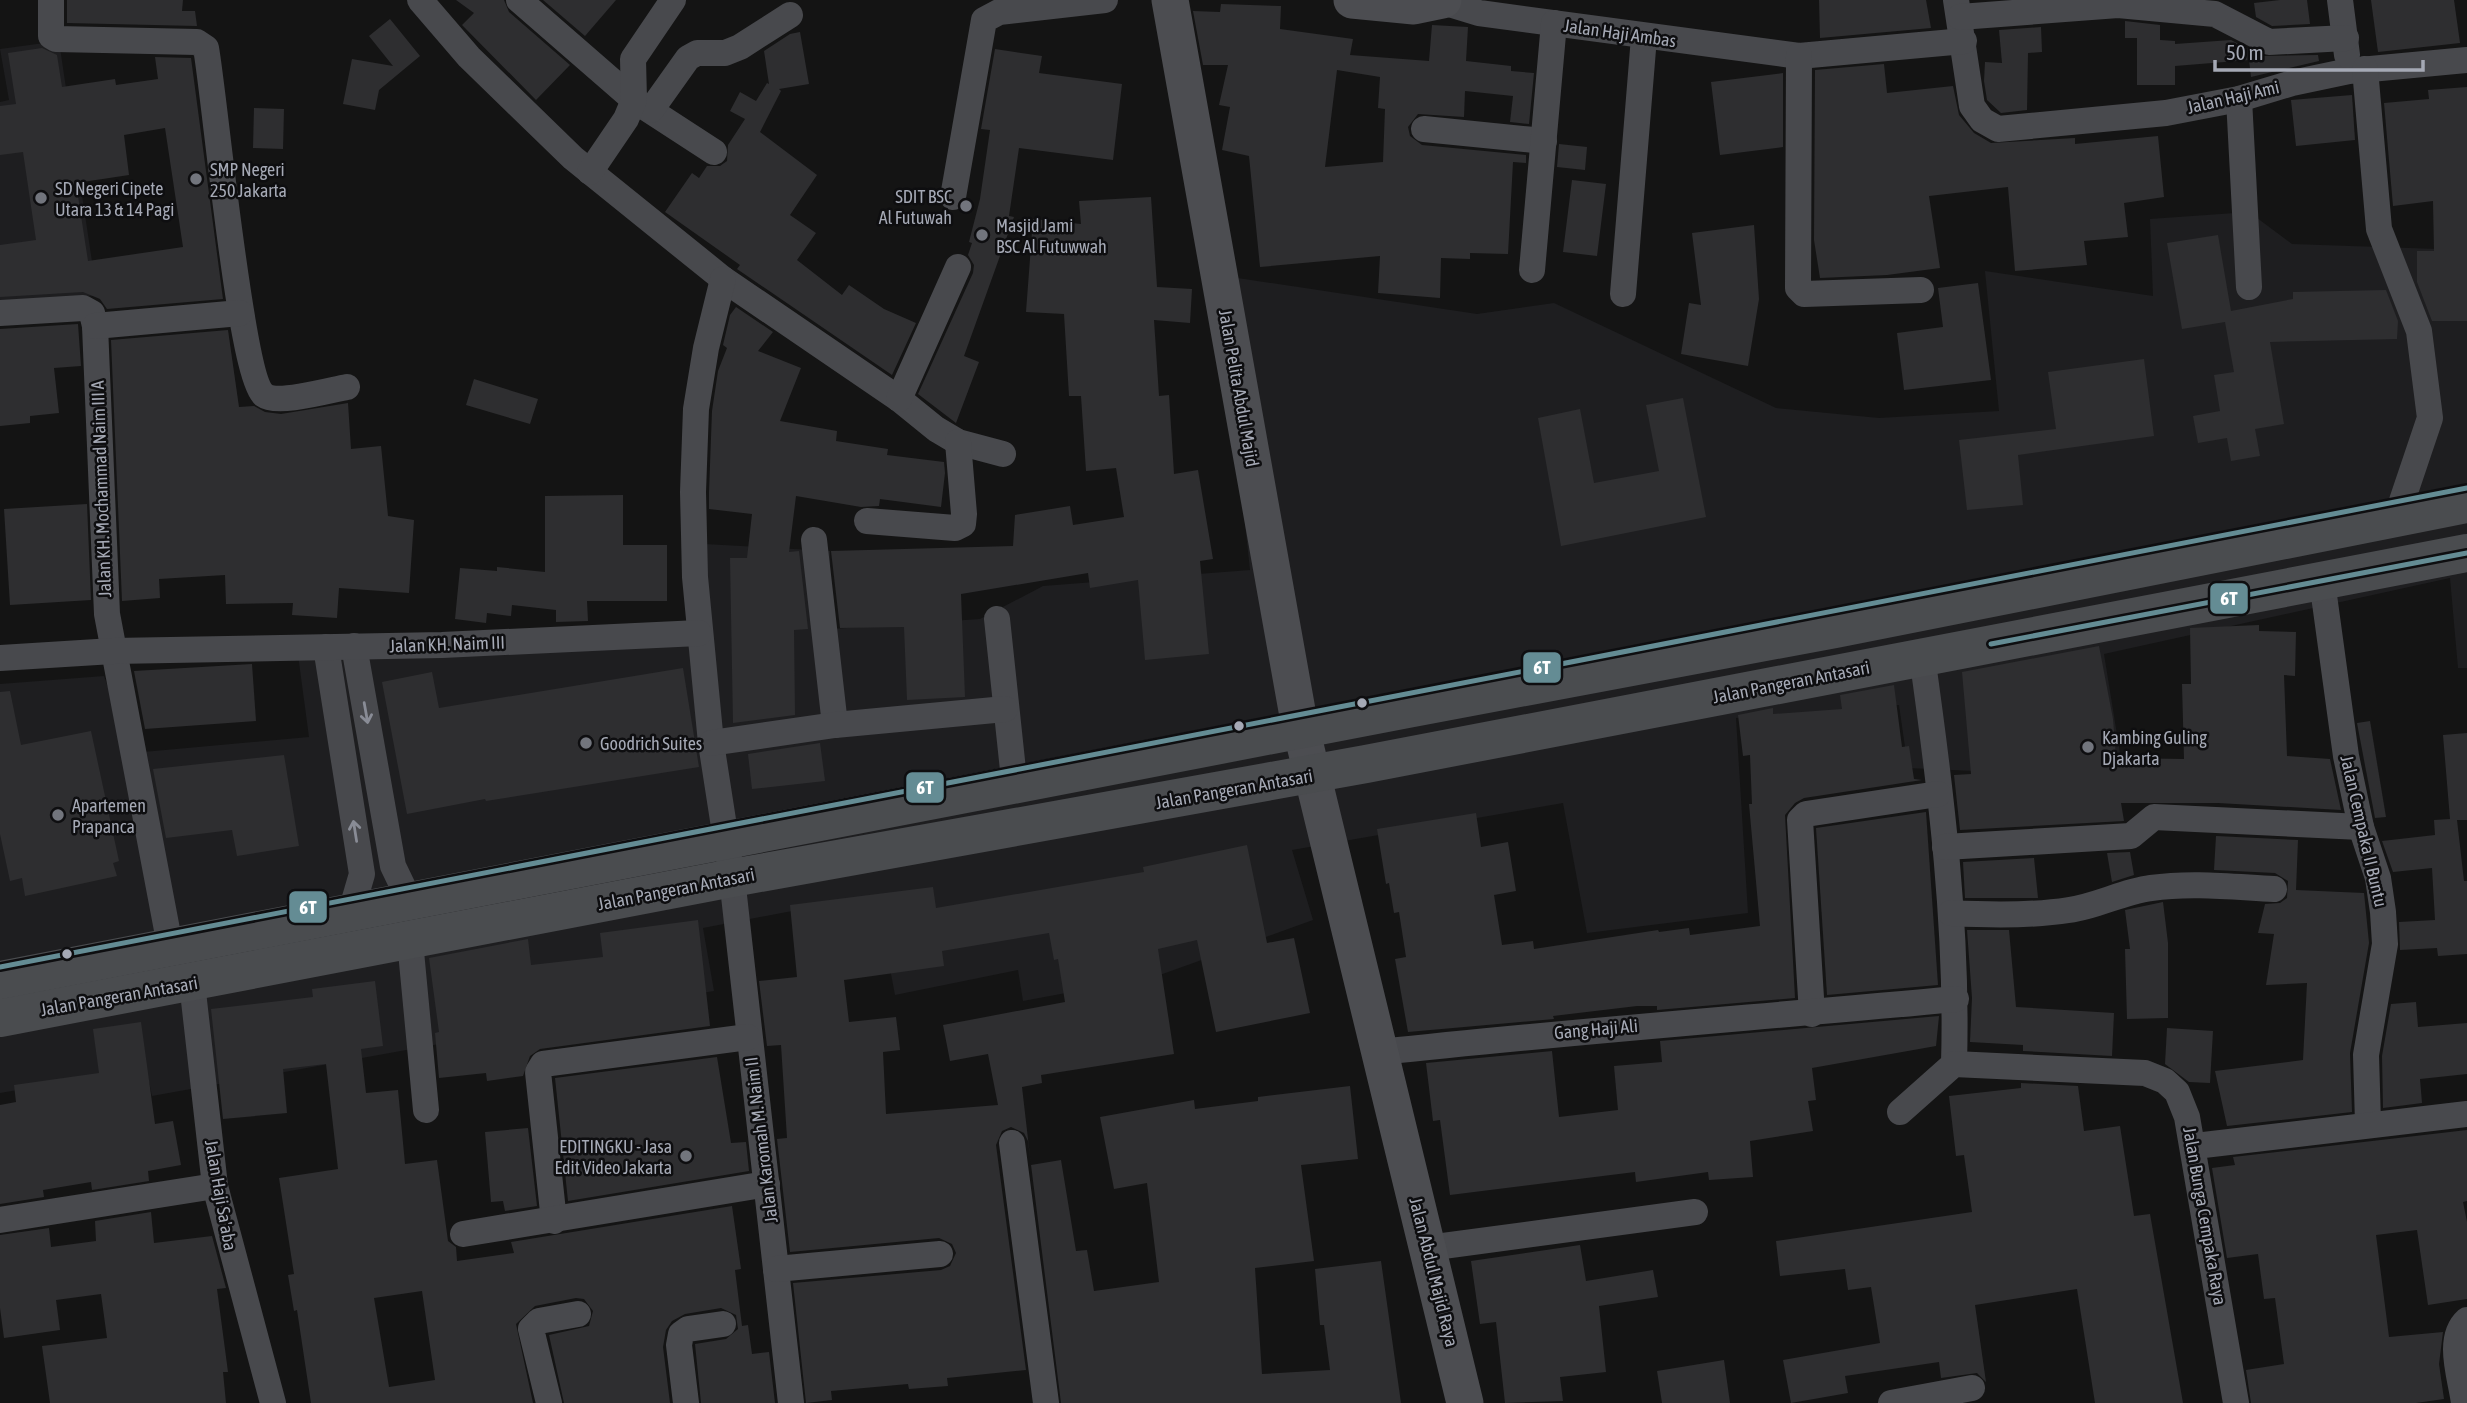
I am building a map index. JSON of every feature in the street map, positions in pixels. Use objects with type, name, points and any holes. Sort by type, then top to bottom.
[{"type":"main road","points":[[0,967],[2467,488]]},
{"type":"main road","points":[[0,981],[1835,629],[2467,504]]},
{"type":"main road","points":[[0,1002],[1839,652],[2467,528]]},
{"type":"main road","name":"Jalan Pangeran Antasari","points":[[0,1018],[733,878],[1311,774],[2467,553]]},
{"type":"street","points":[[51,0],[49,30],[51,36],[56,39],[197,42],[206,48],[240,313],[255,381],[264,395],[278,400],[347,387]]},
{"type":"street","points":[[419,0],[468,57],[590,172],[723,279],[958,442],[1003,454]]},
{"type":"street","points":[[519,0],[643,105],[714,152]]},
{"type":"street","points":[[643,105],[633,59],[673,0]]},
{"type":"street","points":[[953,197],[984,20],[999,12],[1105,0]]},
{"type":"street","name":"Jalan Pelita Abdul Majid","points":[[1170,0],[1298,716],[1311,774]]},
{"type":"street","points":[[1352,0],[1414,6],[1443,1]]},
{"type":"street","points":[[2340,0],[2346,38],[2357,70],[2379,229],[2419,331],[2430,418],[2402,501]]},
{"type":"street","name":"Jalan Haji Ambas","points":[[1443,1],[1479,13],[1799,56],[1960,19],[2118,5],[2215,14],[2269,42],[2346,38]]},
{"type":"street","points":[[590,172],[626,119],[688,58],[697,53],[724,53],[740,47],[790,15]]},
{"type":"street","name":"Jalan Haji Ami","points":[[1960,19],[1972,106],[1982,120],[1998,129],[2166,113],[2239,99],[2292,83],[2357,70],[2467,60]]},
{"type":"street","points":[[1532,270],[1554,23]]},
{"type":"street","points":[[1623,294],[1644,37]]},
{"type":"street","points":[[1799,56],[1798,288],[1804,295],[1922,290]]},
{"type":"street","points":[[2239,99],[2249,287]]},
{"type":"street","points":[[1424,129],[1544,141]]},
{"type":"street","points":[[899,400],[958,267]]},
{"type":"street","points":[[723,279],[706,348],[696,409],[693,492],[699,633],[723,827]]},
{"type":"street","points":[[0,313],[83,308],[92,313],[95,326],[240,313]]},
{"type":"street","name":"Jalan KH. Mochammad Naim III A","points":[[95,326],[107,614],[167,935]]},
{"type":"street","points":[[867,521],[955,528],[963,524],[958,442]]},
{"type":"street","points":[[814,540],[835,725]]},
{"type":"street","name":"Jalan Cempaka II Buntu","points":[[2322,581],[2346,756],[2361,827],[2378,878],[2385,944],[2366,1055],[2368,1123]]},
{"type":"street","points":[[997,619],[1013,770]]},
{"type":"street","name":"Jalan KH. Naim III","points":[[0,658],[113,651],[476,644],[699,633]]},
{"type":"street","points":[[354,646],[393,866],[404,888]]},
{"type":"street","points":[[326,647],[362,873],[355,898]]},
{"type":"street","points":[[1900,1112],[1954,1064],[1956,999],[1951,913],[1922,656]]},
{"type":"street","points":[[711,743],[835,725],[1005,709]]},
{"type":"street","name":"Jalan Abdul Majid Raya","points":[[1311,774],[1465,1403]]},
{"type":"street","points":[[1812,1014],[1800,820],[1806,814],[1938,794]]},
{"type":"street","points":[[1945,847],[2131,836],[2154,817],[2361,827]]},
{"type":"street","name":"Jalan Karomah M. Naim II","points":[[723,827],[733,878],[748,1037],[791,1403]]},
{"type":"street","points":[[1951,913],[2067,911],[2093,905],[2113,895],[2187,885],[2274,889]]},
{"type":"street","points":[[410,941],[426,1110]]},
{"type":"street","name":"Jalan Haji Sa'aba","points":[[192,983],[215,1186],[273,1403]]},
{"type":"street","name":"Gang Haji Ali","points":[[1381,1052],[1595,1029],[1812,1014],[1956,999]]},
{"type":"street","points":[[554,1221],[538,1072],[543,1064],[748,1037]]},
{"type":"street","name":"Jalan Bunga Cempaka Raya","points":[[1954,1064],[2146,1073],[2165,1081],[2177,1092],[2195,1146],[2236,1403]]},
{"type":"street","points":[[2195,1146],[2368,1123],[2467,1114]]},
{"type":"street","points":[[1013,1143],[1046,1403]]},
{"type":"street","points":[[463,1234],[767,1184]]},
{"type":"street","points":[[0,1220],[215,1186]]},
{"type":"street","points":[[1428,1248],[1695,1212]]},
{"type":"street","points":[[776,1269],[940,1254]]},
{"type":"street","points":[[549,1403],[531,1329],[539,1321],[578,1314]]},
{"type":"street","points":[[2464,1403],[2455,1343],[2459,1327],[2467,1320]]},
{"type":"street","points":[[686,1403],[679,1345],[681,1334],[688,1329],[723,1324]]},
{"type":"street","points":[[1891,1403],[1972,1388]]},
{"type":"shaded area","name":"SD Negeri Cipete Utara 13 & 14 Pagi","points":[[59,41],[97,295],[0,305],[0,102],[9,100],[0,49]]},
{"type":"shaded area","points":[[2249,212],[2292,244],[2467,250],[2467,668],[2458,668],[2450,578],[2104,654],[2124,778],[1908,768],[1899,705],[1736,718],[1748,913],[1587,933],[1563,803],[1292,850],[1313,920],[1157,976],[1023,1001],[1018,970],[895,995],[876,895],[703,928],[714,991],[577,1014],[522,1029],[152,1096],[146,1068],[0,1093],[0,684],[104,676],[132,753],[309,737],[298,655],[688,643],[686,543],[830,551],[832,629],[980,619],[1043,586],[1250,570],[1218,275],[1477,314],[1554,303],[1776,408],[1879,418],[1999,411],[1985,271],[2153,296],[2150,219]]},
{"type":"building","points":[[67,0],[183,0],[182,11],[195,11],[197,26],[67,23]]},
{"type":"building","points":[[456,0],[504,0],[509,12],[570,65],[536,100],[462,25],[474,13]]},
{"type":"building","points":[[543,0],[616,0],[585,36]]},
{"type":"building","points":[[1819,0],[1926,0],[1931,28],[1820,38]]},
{"type":"building","points":[[2307,0],[2310,24],[2272,26],[2256,17],[2254,3]]},
{"type":"building","points":[[2371,0],[2454,0],[2460,43],[2378,52]]},
{"type":"building","points":[[1221,4],[1281,6],[1280,29],[1353,39],[1350,55],[1429,61],[1432,25],[1468,27],[1466,61],[1511,66],[1511,71],[1534,73],[1529,124],[1510,122],[1513,96],[1465,91],[1464,117],[1418,114],[1408,127],[1410,136],[1422,145],[1526,155],[1526,163],[1513,162],[1508,254],[1470,253],[1470,259],[1441,258],[1440,298],[1378,293],[1380,256],[1260,267],[1249,156],[1222,150],[1230,107],[1219,105],[1228,65],[1203,65],[1193,11],[1220,12]],"holes":[[[1337,70],[1380,77],[1378,108],[1385,109],[1383,162],[1325,167]]]},
{"type":"building","points":[[390,19],[420,56],[379,90],[375,110],[343,104],[352,59],[393,66],[369,36]]},
{"type":"building","points":[[2125,21],[2160,25],[2160,40],[2175,41],[2175,44],[2231,40],[2262,56],[2318,55],[2319,61],[2251,77],[2249,60],[2175,66],[2175,85],[2137,85],[2137,38],[2125,38]]},
{"type":"building","points":[[2041,27],[2042,52],[2028,53],[2027,110],[2001,113],[1987,100],[1984,81],[1985,62],[2002,63],[1999,30]]},
{"type":"building","points":[[800,32],[809,84],[779,89],[781,91],[760,132],[817,175],[790,215],[816,233],[797,260],[842,295],[849,285],[884,309],[916,323],[892,375],[737,269],[740,265],[665,212],[692,173],[699,178],[707,166],[720,166],[727,161],[728,145],[745,119],[730,111],[740,92],[756,101],[767,83],[769,84],[764,51],[790,34]]},
{"type":"building","points":[[42,48],[57,55],[62,87],[115,79],[116,85],[158,79],[155,57],[191,58],[223,299],[107,309],[100,299],[83,292],[0,297],[0,245],[36,240],[23,152],[0,155],[0,106],[16,104],[8,53]],"holes":[[[165,128],[183,247],[88,261],[76,183],[129,175],[124,135]]]},
{"type":"building","points":[[995,49],[1042,56],[1039,73],[1122,84],[1113,160],[1019,148],[1009,216],[1014,217],[964,356],[979,362],[956,423],[918,394],[973,273],[974,265],[968,255],[972,243],[969,242],[980,199],[990,130],[981,129]]},
{"type":"building","points":[[1884,64],[1887,93],[1953,86],[1959,115],[1974,133],[1991,143],[2075,138],[2075,144],[2158,136],[2164,197],[2124,203],[2128,237],[2084,241],[2087,265],[2015,271],[2008,187],[1929,196],[1940,268],[1887,275],[1820,278],[1814,240],[1815,70]]},
{"type":"building","points":[[1783,73],[1783,147],[1720,155],[1711,82]]},
{"type":"building","points":[[2467,87],[2467,321],[2432,321],[2417,282],[2417,251],[2434,251],[2433,201],[2393,206],[2384,103],[2429,99],[2428,90]]},
{"type":"building","points":[[2352,95],[2355,140],[2296,146],[2291,100]]},
{"type":"building","points":[[254,108],[284,109],[283,149],[253,148]]},
{"type":"building","points":[[1559,144],[1587,147],[1585,170],[1557,167]]},
{"type":"building","points":[[1572,180],[1606,184],[1597,256],[1563,252]]},
{"type":"building","points":[[1151,197],[1157,287],[1192,289],[1190,323],[1154,320],[1159,396],[1169,395],[1174,474],[1198,470],[1213,559],[1200,561],[1209,654],[1145,660],[1138,580],[1090,588],[1088,573],[961,594],[965,697],[907,700],[904,627],[840,628],[831,551],[1013,546],[1015,515],[1070,506],[1073,525],[1124,517],[1116,468],[1086,471],[1081,396],[1069,396],[1064,314],[1026,312],[1033,219],[1081,224],[1079,201]]},
{"type":"building","points":[[1754,225],[1759,299],[1748,366],[1681,354],[1689,303],[1701,305],[1692,233]]},
{"type":"building","points":[[2218,235],[2231,311],[2293,299],[2293,292],[2386,290],[2398,321],[2397,339],[2270,342],[2284,424],[2255,429],[2260,456],[2231,461],[2227,438],[2198,443],[2193,416],[2220,411],[2214,375],[2234,372],[2225,322],[2182,329],[2167,243]]},
{"type":"building","points":[[1978,283],[1991,380],[1904,390],[1897,333],[1943,327],[1938,288]]},
{"type":"building","points":[[736,307],[773,332],[758,351],[801,368],[780,421],[837,431],[836,441],[888,449],[887,455],[944,462],[945,473],[941,507],[880,499],[879,506],[861,507],[796,496],[789,552],[799,551],[808,629],[794,630],[795,715],[733,723],[730,558],[747,558],[752,514],[709,509],[709,492],[712,411],[718,371],[727,348],[723,345],[730,315]]},
{"type":"building","points":[[78,324],[81,366],[54,368],[59,413],[30,416],[30,423],[0,426],[0,329]]},
{"type":"building","points":[[228,330],[239,407],[254,406],[265,412],[281,414],[348,403],[351,449],[381,446],[388,516],[414,520],[409,593],[339,588],[337,618],[292,615],[293,603],[226,604],[225,575],[159,579],[160,598],[122,601],[111,340]]},
{"type":"building","points":[[2144,359],[2154,436],[2018,455],[2023,505],[1967,510],[1959,440],[2056,429],[2048,372]]},
{"type":"building","points":[[474,379],[538,399],[530,424],[466,405]]},
{"type":"building","points":[[1683,398],[1706,517],[1561,546],[1538,418],[1580,409],[1594,483],[1659,471],[1646,405]]},
{"type":"building","points":[[623,495],[623,545],[667,545],[667,601],[587,601],[588,621],[556,622],[556,610],[512,605],[511,616],[487,613],[486,623],[455,619],[460,568],[497,571],[497,567],[545,572],[545,496]]},
{"type":"building","points":[[87,504],[91,600],[10,605],[4,509]]},
{"type":"building","points":[[2259,625],[2259,631],[2296,632],[2295,676],[2284,675],[2287,756],[2330,759],[2341,810],[2218,803],[2121,803],[2124,821],[1960,830],[1954,775],[1971,774],[1962,672],[2099,646],[2113,719],[2116,758],[2184,759],[2182,684],[2191,684],[2190,628]]},
{"type":"building","points":[[252,664],[256,721],[145,729],[134,671]]},
{"type":"building","name":"Goodrich Suites","points":[[683,668],[699,767],[486,801],[485,799],[407,814],[382,682],[432,672],[439,708]]},
{"type":"building","points":[[1894,685],[1902,747],[1909,746],[1914,779],[1922,780],[1804,798],[1795,803],[1785,815],[1795,998],[1657,1010],[1657,1006],[1637,1006],[1553,1016],[1554,1019],[1408,1032],[1395,959],[1406,957],[1399,912],[1394,913],[1389,883],[1386,884],[1377,829],[1476,813],[1481,847],[1508,842],[1516,891],[1494,895],[1502,945],[1533,941],[1534,949],[1658,930],[1689,928],[1690,935],[1760,926],[1749,804],[1752,804],[1750,755],[1743,756],[1738,715],[1773,708],[1773,714],[1842,709],[1840,695]]},
{"type":"building","name":"Apartemen Prapanca","points":[[10,691],[21,745],[91,731],[119,861],[113,863],[117,876],[25,896],[22,878],[10,881],[0,834],[0,692]]},
{"type":"building","points":[[2370,721],[2386,817],[2375,818],[2357,723]]},
{"type":"building","points":[[2467,733],[2467,820],[2457,820],[2464,881],[2467,881],[2467,954],[2438,956],[2437,948],[2400,950],[2399,922],[2435,920],[2432,868],[2393,872],[2382,841],[2435,835],[2434,820],[2450,819],[2443,735]]},
{"type":"building","points":[[820,743],[825,781],[752,789],[748,754]]},
{"type":"building","points":[[284,755],[299,846],[237,856],[232,830],[166,838],[153,769]]},
{"type":"building","points":[[1926,812],[1938,985],[1827,995],[1816,828]]},
{"type":"building","points":[[2216,836],[2298,840],[2296,890],[2364,893],[2369,943],[2350,1053],[2352,1112],[2227,1126],[2215,1071],[2303,1060],[2307,983],[2266,985],[2274,934],[2258,933],[2265,904],[2280,903],[2287,898],[2288,881],[2275,873],[2214,870]]},
{"type":"building","points":[[1247,845],[1267,943],[1294,938],[1310,1013],[1216,1032],[1197,940],[1158,949],[1174,1054],[1041,1075],[1042,1083],[1022,1087],[1031,1163],[1024,1133],[1011,1127],[1002,1131],[996,1145],[1026,1370],[947,1378],[948,1386],[909,1389],[908,1384],[831,1391],[832,1400],[806,1403],[793,1283],[941,1270],[950,1266],[956,1253],[952,1244],[939,1238],[790,1252],[777,1139],[787,1138],[781,1045],[767,1046],[759,981],[797,977],[790,905],[933,887],[936,908],[1144,872],[1143,867]],"holes":[[[1049,933],[1054,960],[1058,959],[1065,1002],[943,1025],[950,1061],[988,1054],[998,1105],[886,1114],[883,1052],[900,1050],[896,1017],[849,1022],[844,980],[944,966],[942,951]]]},
{"type":"building","points":[[2130,852],[2134,875],[2112,882],[2107,853]]},
{"type":"building","points":[[2034,858],[2038,898],[1965,898],[1963,862]]},
{"type":"building","points":[[2163,902],[2168,943],[2168,1018],[2127,1019],[2125,949],[2130,949],[2125,910]]},
{"type":"building","points":[[698,920],[710,1026],[540,1049],[530,1056],[523,1076],[487,1081],[486,1073],[439,1078],[435,1033],[439,1032],[429,958],[528,939],[531,965],[603,957],[600,933]]},
{"type":"building","points":[[1967,930],[2009,930],[2016,1007],[2114,1013],[2112,1056],[2023,1051],[2023,1045],[1970,1042],[1972,998]]},
{"type":"building","points":[[375,981],[383,1046],[361,1049],[366,1093],[398,1090],[405,1164],[437,1160],[448,1241],[456,1247],[457,1261],[514,1253],[511,1242],[732,1206],[741,1269],[735,1270],[742,1326],[748,1325],[752,1354],[769,1352],[775,1403],[701,1403],[695,1344],[726,1339],[738,1329],[736,1315],[721,1308],[685,1314],[672,1321],[666,1330],[663,1347],[670,1403],[564,1403],[549,1335],[589,1326],[593,1311],[584,1299],[576,1298],[535,1306],[516,1324],[533,1403],[311,1403],[297,1310],[294,1311],[288,1275],[294,1274],[279,1178],[338,1169],[326,1064],[283,1069],[287,1113],[223,1119],[211,1009],[313,997],[312,989]],"holes":[[[422,1291],[435,1380],[389,1387],[374,1298]]]},
{"type":"building","points":[[2416,1002],[2418,1027],[2467,1023],[2467,1074],[2420,1079],[2422,1103],[2383,1108],[2382,1056],[2391,1004]]},
{"type":"building","points":[[1939,1016],[1936,1046],[1812,1068],[1816,1100],[1808,1101],[1813,1131],[1750,1141],[1753,1177],[1709,1180],[1708,1172],[1636,1182],[1635,1172],[1450,1195],[1440,1120],[1433,1121],[1426,1063],[1552,1051],[1559,1117],[1618,1110],[1614,1066],[1662,1062],[1660,1041]]},
{"type":"building","points":[[141,1022],[155,1124],[173,1121],[181,1165],[148,1171],[149,1181],[92,1190],[91,1182],[43,1190],[44,1197],[0,1204],[0,1105],[16,1102],[14,1085],[99,1073],[93,1029]]},
{"type":"building","points":[[2167,1028],[2213,1031],[2210,1083],[2189,1082],[2165,1064]]},
{"type":"building","points":[[717,1057],[731,1143],[746,1142],[749,1171],[568,1201],[555,1078]]},
{"type":"building","points":[[2021,1083],[2078,1086],[2084,1131],[2120,1126],[2134,1216],[2150,1214],[2183,1403],[2095,1403],[2077,1289],[1975,1305],[1986,1382],[1977,1373],[1941,1378],[1939,1362],[1845,1376],[1848,1393],[1791,1403],[1783,1360],[1880,1343],[1871,1287],[1848,1290],[1845,1269],[1780,1276],[1776,1241],[1972,1212],[1964,1155],[1956,1156],[1949,1096],[2021,1088]]},
{"type":"building","points":[[1350,1086],[1358,1159],[1301,1165],[1314,1261],[1255,1268],[1262,1374],[1330,1370],[1324,1325],[1320,1325],[1315,1269],[1381,1261],[1401,1403],[1061,1403],[1031,1165],[1061,1160],[1076,1251],[1087,1250],[1094,1291],[1159,1282],[1147,1183],[1114,1189],[1100,1117],[1194,1100],[1195,1109],[1258,1101],[1258,1097]]},
{"type":"building","points":[[528,1128],[537,1206],[505,1211],[503,1201],[491,1202],[485,1132]]},
{"type":"building","points":[[2467,1130],[2467,1201],[2463,1202],[2467,1222],[2467,1299],[2428,1305],[2417,1230],[2376,1235],[2389,1337],[2443,1332],[2439,1364],[2444,1399],[2416,1403],[2251,1403],[2246,1370],[2284,1364],[2275,1298],[2264,1299],[2258,1254],[2227,1258],[2212,1168],[2235,1165],[2233,1157]]},
{"type":"building","points":[[151,1212],[154,1243],[212,1236],[226,1288],[217,1289],[228,1372],[223,1372],[226,1403],[50,1403],[42,1346],[107,1338],[101,1294],[56,1300],[60,1330],[4,1338],[0,1308],[0,1235],[49,1228],[51,1247],[96,1241],[95,1221]]},
{"type":"building","points":[[1580,1245],[1586,1281],[1653,1270],[1658,1297],[1599,1306],[1606,1372],[1560,1377],[1563,1401],[1505,1403],[1496,1322],[1480,1324],[1471,1261]]},
{"type":"building","points":[[1724,1360],[1730,1403],[1662,1403],[1657,1371]]},
{"type":"transit line","name":"6T","points":[[0,967],[2467,488]]},
{"type":"transit line","name":"6T","points":[[1991,644],[2467,553]]},
{"type":"place","name":"SMP Negeri 250 Jakarta","points":[[196,179]]},
{"type":"place","name":"SD Negeri Cipete Utara 13 & 14 Pagi","points":[[41,198]]},
{"type":"place","name":"SDIT BSC Al Futuwah","points":[[966,206]]},
{"type":"place","name":"Masjid Jami BSC Al Futuwwah","points":[[982,235]]},
{"type":"place","name":"Goodrich Suites","points":[[586,743]]},
{"type":"place","name":"Kambing Guling Djakarta","points":[[2088,747]]},
{"type":"place","name":"Apartemen Prapanca","points":[[58,815]]},
{"type":"place","name":"EDITINGKU - Jasa Edit Video Jakarta","points":[[686,1156]]}]
